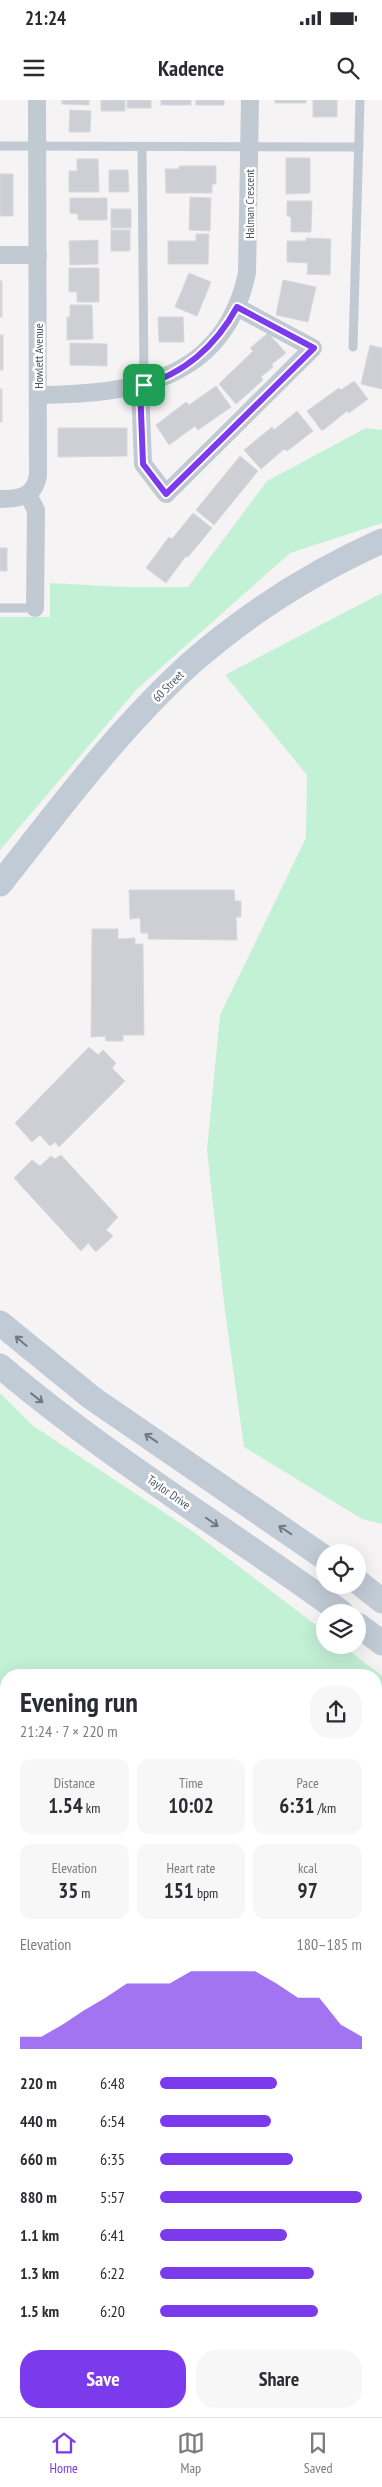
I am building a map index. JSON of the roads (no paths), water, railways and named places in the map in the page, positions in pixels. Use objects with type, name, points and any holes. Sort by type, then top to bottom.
[{"type":"main road","name":"60 Street","points":[[0,884],[68,797],[124,731],[191,664],[222,637],[289,590],[320,571],[382,540]]},
{"type":"main road","points":[[0,1323],[92,1398],[316,1552]]},
{"type":"main road","name":"Taylor Drive","points":[[0,1366],[38,1398],[113,1453],[330,1604]]},
{"type":"main road","points":[[366,1588],[382,1601]]},
{"type":"main road","points":[[366,1631],[382,1643]]},
{"type":"street","name":"Howlett Avenue","points":[[28,495],[35,486],[38,475],[37,100]]},
{"type":"street","name":"Halman Crescent","points":[[38,395],[103,393],[142,386],[169,376],[200,354],[223,330],[237,307],[244,285],[248,262],[250,100]]},
{"type":"street","points":[[0,254],[38,255]]},
{"type":"street","points":[[142,386],[143,464],[166,494],[314,348],[237,307]]},
{"type":"street","points":[[0,499],[12,499],[28,495],[36,510],[34,608]]},
{"type":"lane","points":[[353,347],[360,100]]},
{"type":"lane","points":[[0,146],[360,147]]},
{"type":"lane","points":[[142,147],[142,386]]},
{"type":"lane","points":[[0,608],[34,608]]}]
